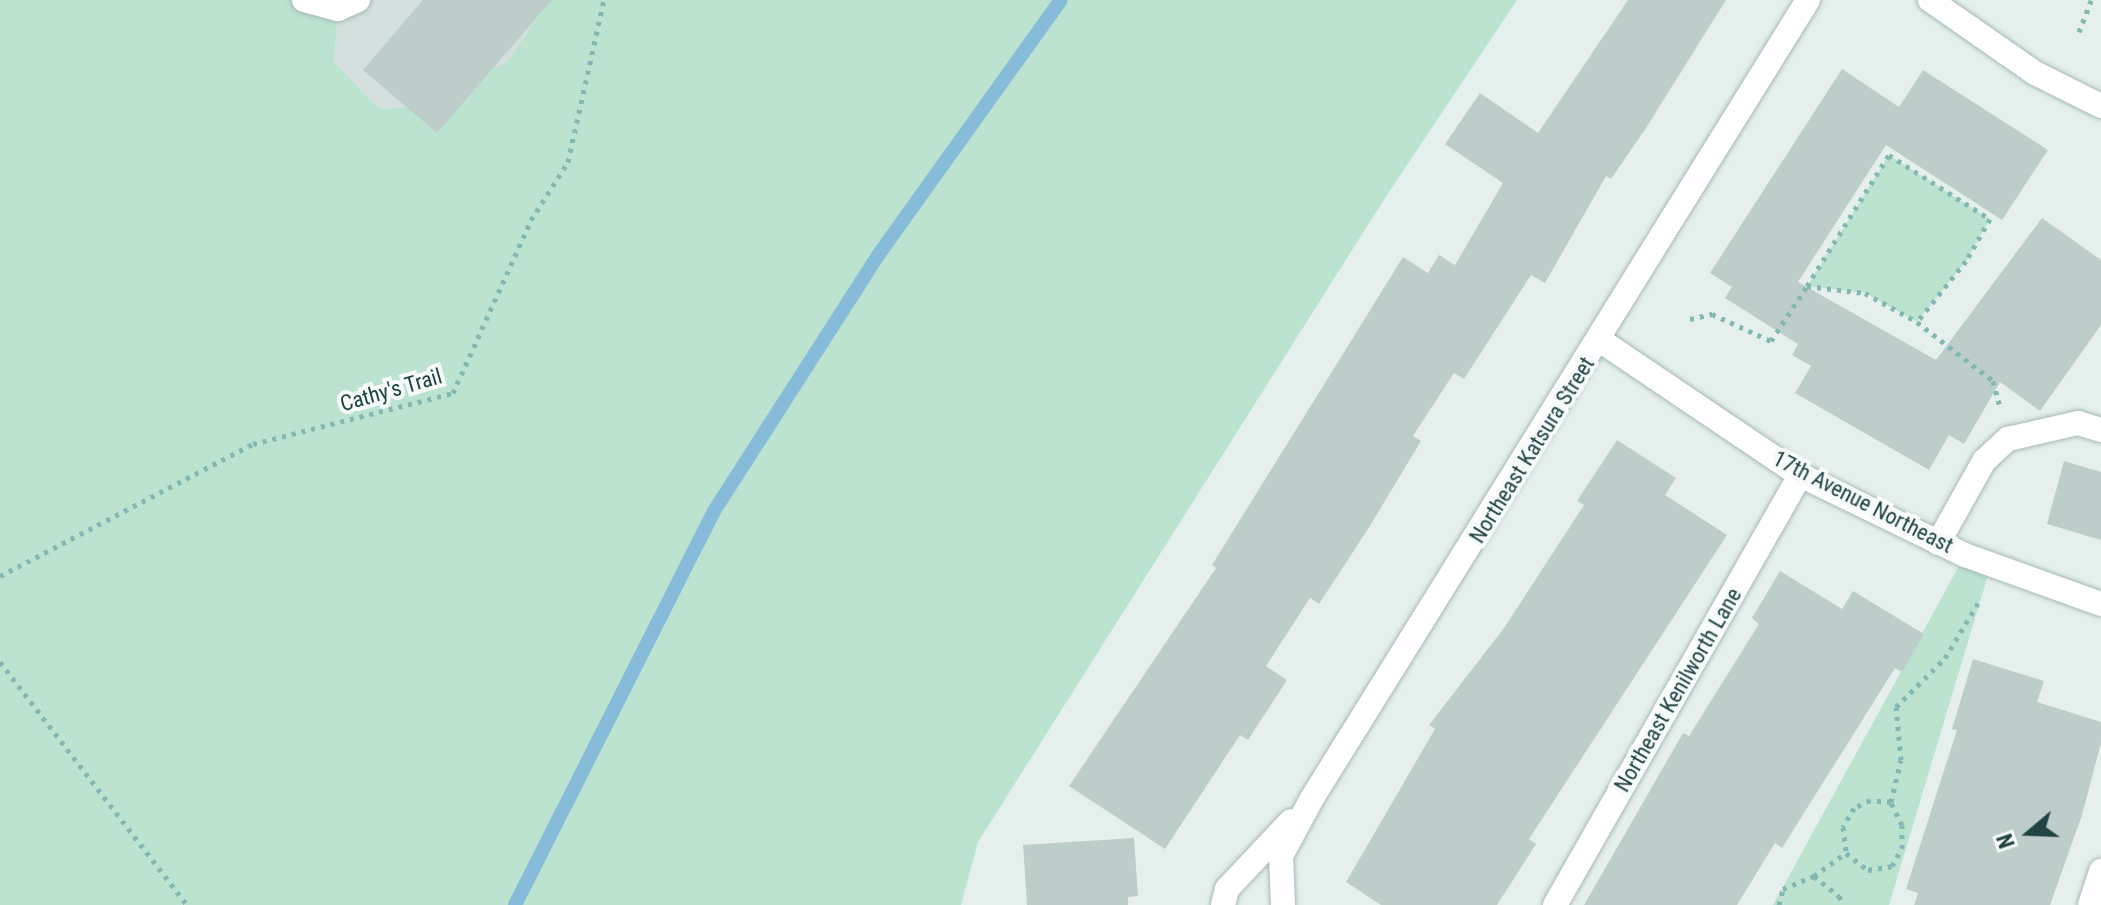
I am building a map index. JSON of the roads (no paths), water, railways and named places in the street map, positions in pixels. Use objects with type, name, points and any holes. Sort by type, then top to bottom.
[{"type":"street","points":[[304,0],[338,9],[358,0]]},
{"type":"street","name":"Northeast Katsura Street","points":[[1283,905],[1281,856],[1311,800],[1601,341],[1808,0]]},
{"type":"street","points":[[1930,0],[2035,73],[2101,106]]},
{"type":"street","name":"17th Avenue Northeast","points":[[1601,341],[1800,475],[1938,543],[2101,604]]},
{"type":"street","points":[[1938,543],[1984,461],[2008,439],[2078,423],[2101,430]]},
{"type":"street","name":"Northeast Kenilworth Lane","points":[[1555,905],[1800,475]]},
{"type":"street","points":[[1223,905],[1227,889],[1311,800]]},
{"type":"street","points":[[2090,905],[2101,871]]},
{"type":"waterway","points":[[515,905],[714,511],[879,254],[1061,0]]}]
